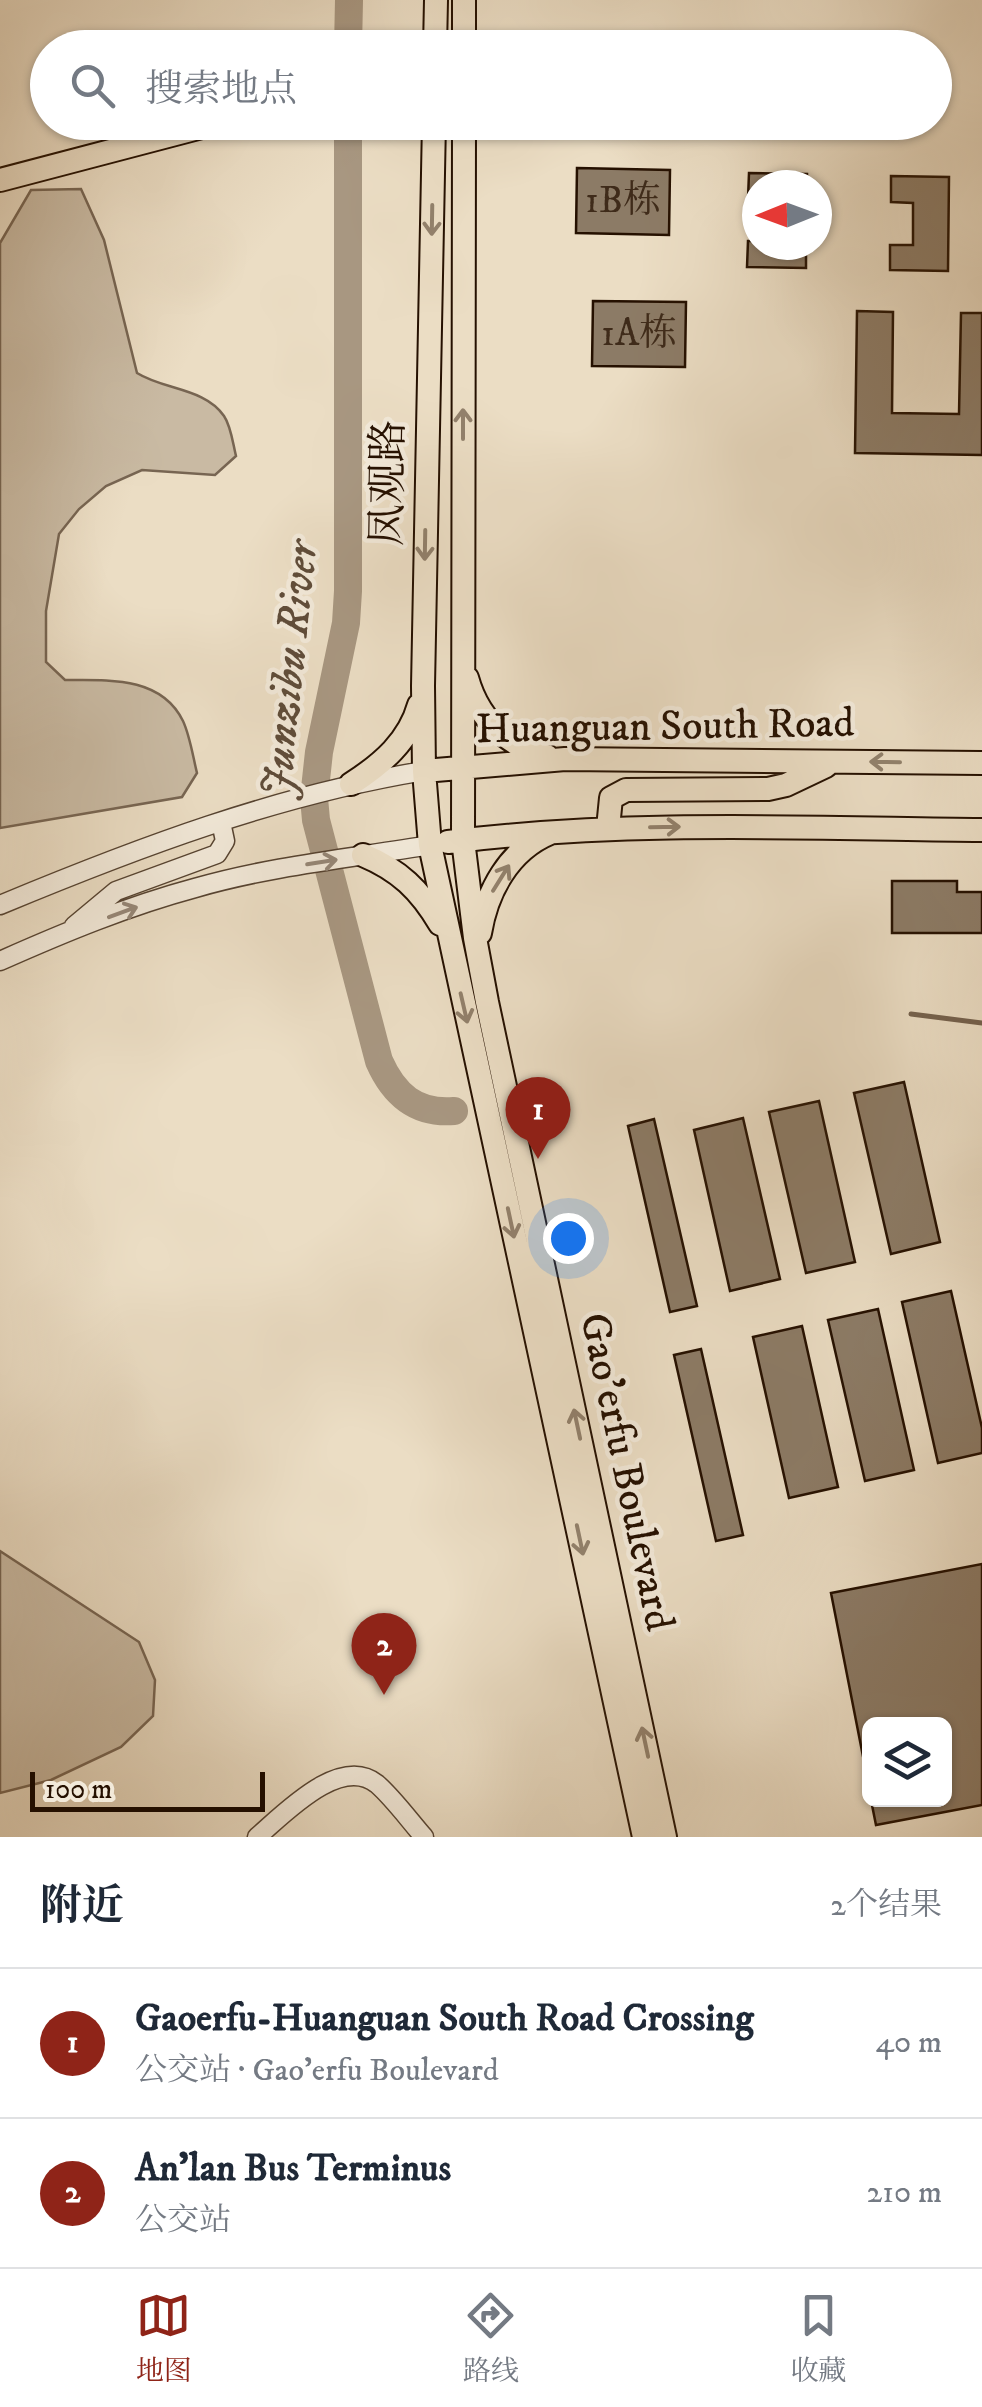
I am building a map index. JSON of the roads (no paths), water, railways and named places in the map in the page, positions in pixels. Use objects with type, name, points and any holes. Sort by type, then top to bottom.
[{"type":"main road","points":[[435,30],[436,0]]},
{"type":"main road","points":[[464,0],[464,30]]},
{"type":"main road","points":[[0,180],[152,140]]},
{"type":"main road","name":"凤观路","points":[[430,844],[423,686],[434,140]]},
{"type":"main road","name":"凤观路","points":[[463,840],[464,140]]},
{"type":"main road","points":[[462,648],[469,686],[486,720],[516,744],[565,759]]},
{"type":"main road","points":[[351,784],[398,746],[418,710],[423,686]]},
{"type":"main road","name":"Huanguan South Road","points":[[424,771],[565,759],[982,763]]},
{"type":"main road","points":[[608,828],[608,807],[617,792],[768,789],[786,785],[834,762]]},
{"type":"main road","points":[[454,960],[430,844],[608,828],[982,830]]},
{"type":"main road","points":[[477,951],[484,912],[501,876],[526,846],[559,830]]},
{"type":"main road","points":[[463,840],[488,1062]]},
{"type":"main road","points":[[363,856],[398,873],[416,888],[444,932],[488,1062],[502,1125]]},
{"type":"main road","name":"Gao'erfu Boulevard","points":[[502,1125],[644,1837]]},
{"type":"main road","name":"Gao'erfu Boulevard","points":[[502,1125],[665,1837]]},
{"type":"street","name":"Huanguan South Road","points":[[221,822],[351,784],[424,771]]},
{"type":"street","points":[[0,904],[221,822],[225,841],[216,854],[116,891],[66,934]]},
{"type":"street","points":[[0,961],[195,888],[281,868],[430,844]]},
{"type":"street","points":[[257,1837],[317,1787],[358,1776],[374,1782],[424,1837]]},
{"type":"waterway","name":"Junzibu River","points":[[348,30],[349,0]]},
{"type":"waterway","name":"Junzibu River","points":[[348,140],[348,591],[346,623],[319,752],[316,820],[379,1061],[392,1084],[408,1100],[428,1109],[454,1111]]},
{"type":"waterway","name":"Junzibu River","points":[[911,1014],[982,1023]]},
{"type":"place","name":"Gaoerfu-Huanguan South Road Crossing","points":[[538,1159]]},
{"type":"place","name":"An'lan Bus Terminus","points":[[384,1695]]}]
